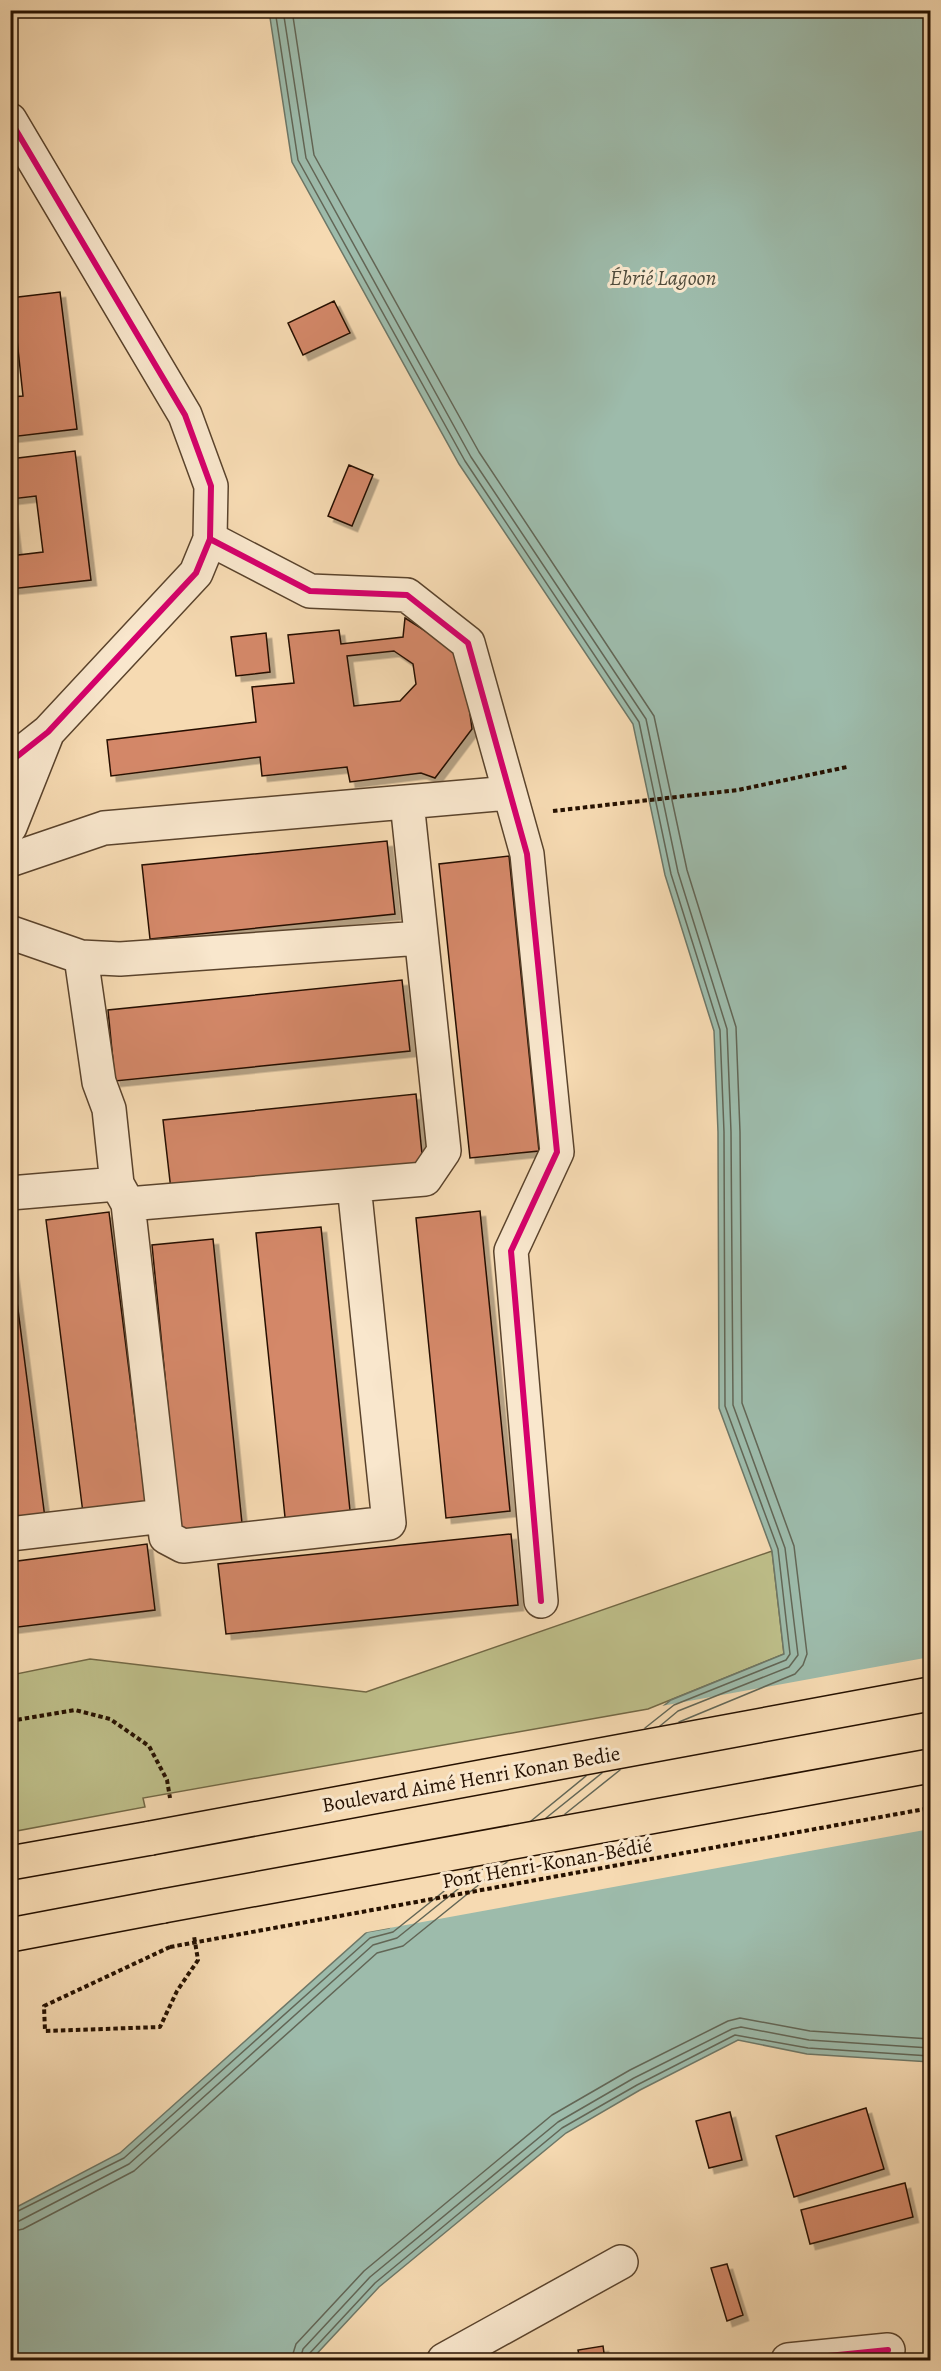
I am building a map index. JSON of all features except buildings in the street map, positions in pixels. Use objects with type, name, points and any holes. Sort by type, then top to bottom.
[{"type":"highway","name":"Boulevard Aimé Henri Konan Bedie","points":[[10,1863],[930,1694]]},
{"type":"highway","points":[[10,1935],[930,1766]]},
{"type":"street","points":[[10,120],[185,415],[211,486],[210,539],[196,573],[48,732],[10,762]]},
{"type":"street","points":[[210,539],[310,591],[408,595],[468,643],[527,854],[557,1152],[511,1251],[541,1601]]},
{"type":"street","points":[[10,827],[48,732]]},
{"type":"street","points":[[10,860],[104,828],[407,802],[513,804]]},
{"type":"street","points":[[10,1192],[122,1194],[354,1185],[425,1179],[444,1150],[407,802]]},
{"type":"street","points":[[12,933],[81,957],[120,959],[421,938]]},
{"type":"street","points":[[81,957],[99,1082],[109,1108],[122,1194],[166,1537],[183,1546],[389,1523],[354,1185]]},
{"type":"street","points":[[10,1534],[163,1516]]},
{"type":"street","points":[[444,2361],[621,2262]]},
{"type":"street","points":[[788,2361],[888,2350]]},
{"type":"path","points":[[513,804],[738,790],[847,767]]},
{"type":"path","points":[[10,1721],[75,1710],[110,1719],[148,1746],[167,1780]]},
{"type":"green space","points":[[772,1551],[784,1654],[648,1709],[143,1798],[145,1807],[11,1832],[11,1675],[90,1659],[366,1692]]},
{"type":"water","name":"Ébrié Lagoon","points":[[269,11],[930,11],[930,2062],[807,2054],[738,2040],[640,2090],[566,2133],[379,2287],[311,2360],[11,2360],[11,2210],[120,2153],[367,1932],[389,1928],[671,1700],[784,1654],[772,1551],[719,1408],[718,1132],[714,1031],[665,875],[633,724],[459,464],[292,162]]},
{"type":"pier","points":[[930,1657],[930,1829],[362,1933],[367,1929],[388,1925],[656,1707]]},
{"type":"cycle path","points":[[10,120],[185,415],[211,486],[210,539],[196,573],[48,732],[10,762]]},
{"type":"cycle path","points":[[210,539],[310,591],[407,595],[468,643],[527,854],[557,1152],[511,1251],[541,1601]]},
{"type":"cycle path","points":[[788,2360],[888,2350]]}]
